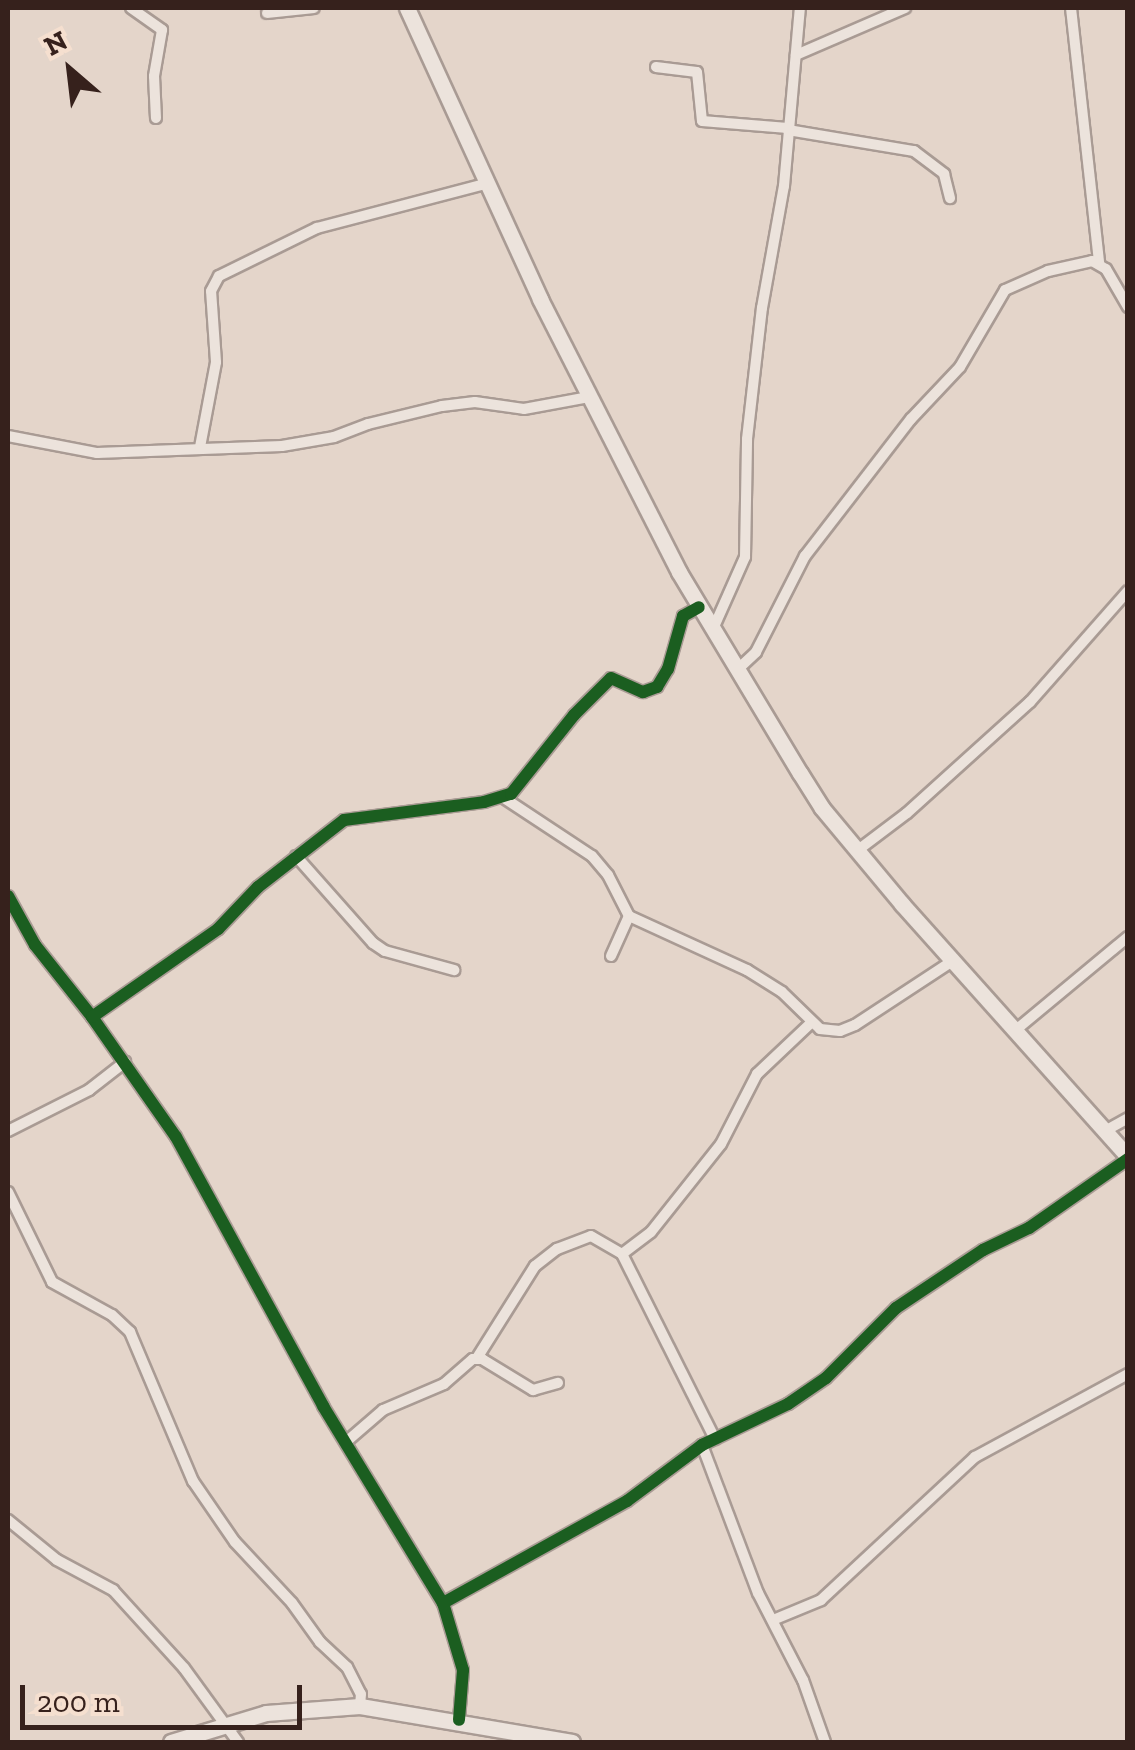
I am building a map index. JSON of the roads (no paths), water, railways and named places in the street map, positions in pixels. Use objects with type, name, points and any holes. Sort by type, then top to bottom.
[{"type":"main road","points":[[407,8],[485,184],[589,397],[712,630],[822,808],[1128,1158]]},
{"type":"main road","points":[[171,1742],[292,1709],[360,1706],[572,1742]]},
{"type":"street","points":[[131,8],[162,30],[154,76],[156,118]]},
{"type":"street","points":[[267,13],[314,8]]},
{"type":"street","points":[[712,630],[746,557],[748,439],[800,8]]},
{"type":"street","points":[[796,54],[905,8]]},
{"type":"street","points":[[1071,8],[1100,263],[1128,308]]},
{"type":"street","points":[[656,67],[697,72],[702,121],[788,129],[914,151],[944,174],[950,198]]},
{"type":"street","points":[[200,447],[216,362],[211,291],[219,276],[317,228],[485,184]]},
{"type":"street","points":[[737,670],[756,652],[805,556],[835,523],[911,419],[968,356],[1005,290],[1048,271],[1100,263]]},
{"type":"street","points":[[8,436],[97,453],[282,446],[334,437],[368,424],[442,406],[475,402],[524,409],[589,397]]},
{"type":"street","points":[[858,850],[907,813],[1030,702],[1128,591]]},
{"type":"street","points":[[504,798],[611,678],[644,692],[657,687],[668,670],[683,616],[699,607]]},
{"type":"street","points":[[92,1017],[218,929],[296,856],[344,820],[363,814],[504,798],[592,856],[608,875],[629,916],[747,970],[782,992],[811,1023],[830,1032],[855,1025],[954,960]]},
{"type":"street","points":[[296,856],[373,942],[386,951],[454,970]]},
{"type":"street","points":[[8,896],[35,945],[92,1017],[176,1137],[346,1442],[443,1603],[462,1670],[459,1720]]},
{"type":"street","points":[[611,956],[629,916]]},
{"type":"street","points":[[1016,1029],[1128,937]]},
{"type":"street","points":[[622,1254],[650,1232],[721,1144],[756,1074],[811,1023]]},
{"type":"street","points":[[8,1131],[89,1090],[125,1062]]},
{"type":"street","points":[[1105,1131],[1128,1118]]},
{"type":"street","points":[[443,1603],[628,1501],[702,1445],[788,1404],[826,1378],[896,1308],[983,1250],[1029,1228],[1128,1158]]},
{"type":"street","points":[[8,1192],[52,1282],[112,1315],[130,1332],[194,1481],[235,1542],[292,1603],[320,1642],[347,1667],[361,1694],[360,1706]]},
{"type":"street","points":[[346,1442],[384,1410],[444,1384],[477,1358],[518,1288],[558,1248],[591,1236],[622,1254],[715,1439]]},
{"type":"street","points":[[477,1358],[532,1390],[558,1383]]},
{"type":"street","points":[[773,1620],[820,1600],[975,1457],[1128,1374]]},
{"type":"street","points":[[702,1445],[758,1593],[803,1680],[825,1742]]},
{"type":"street","points":[[8,1520],[57,1560],[113,1590],[184,1668],[238,1742]]}]
